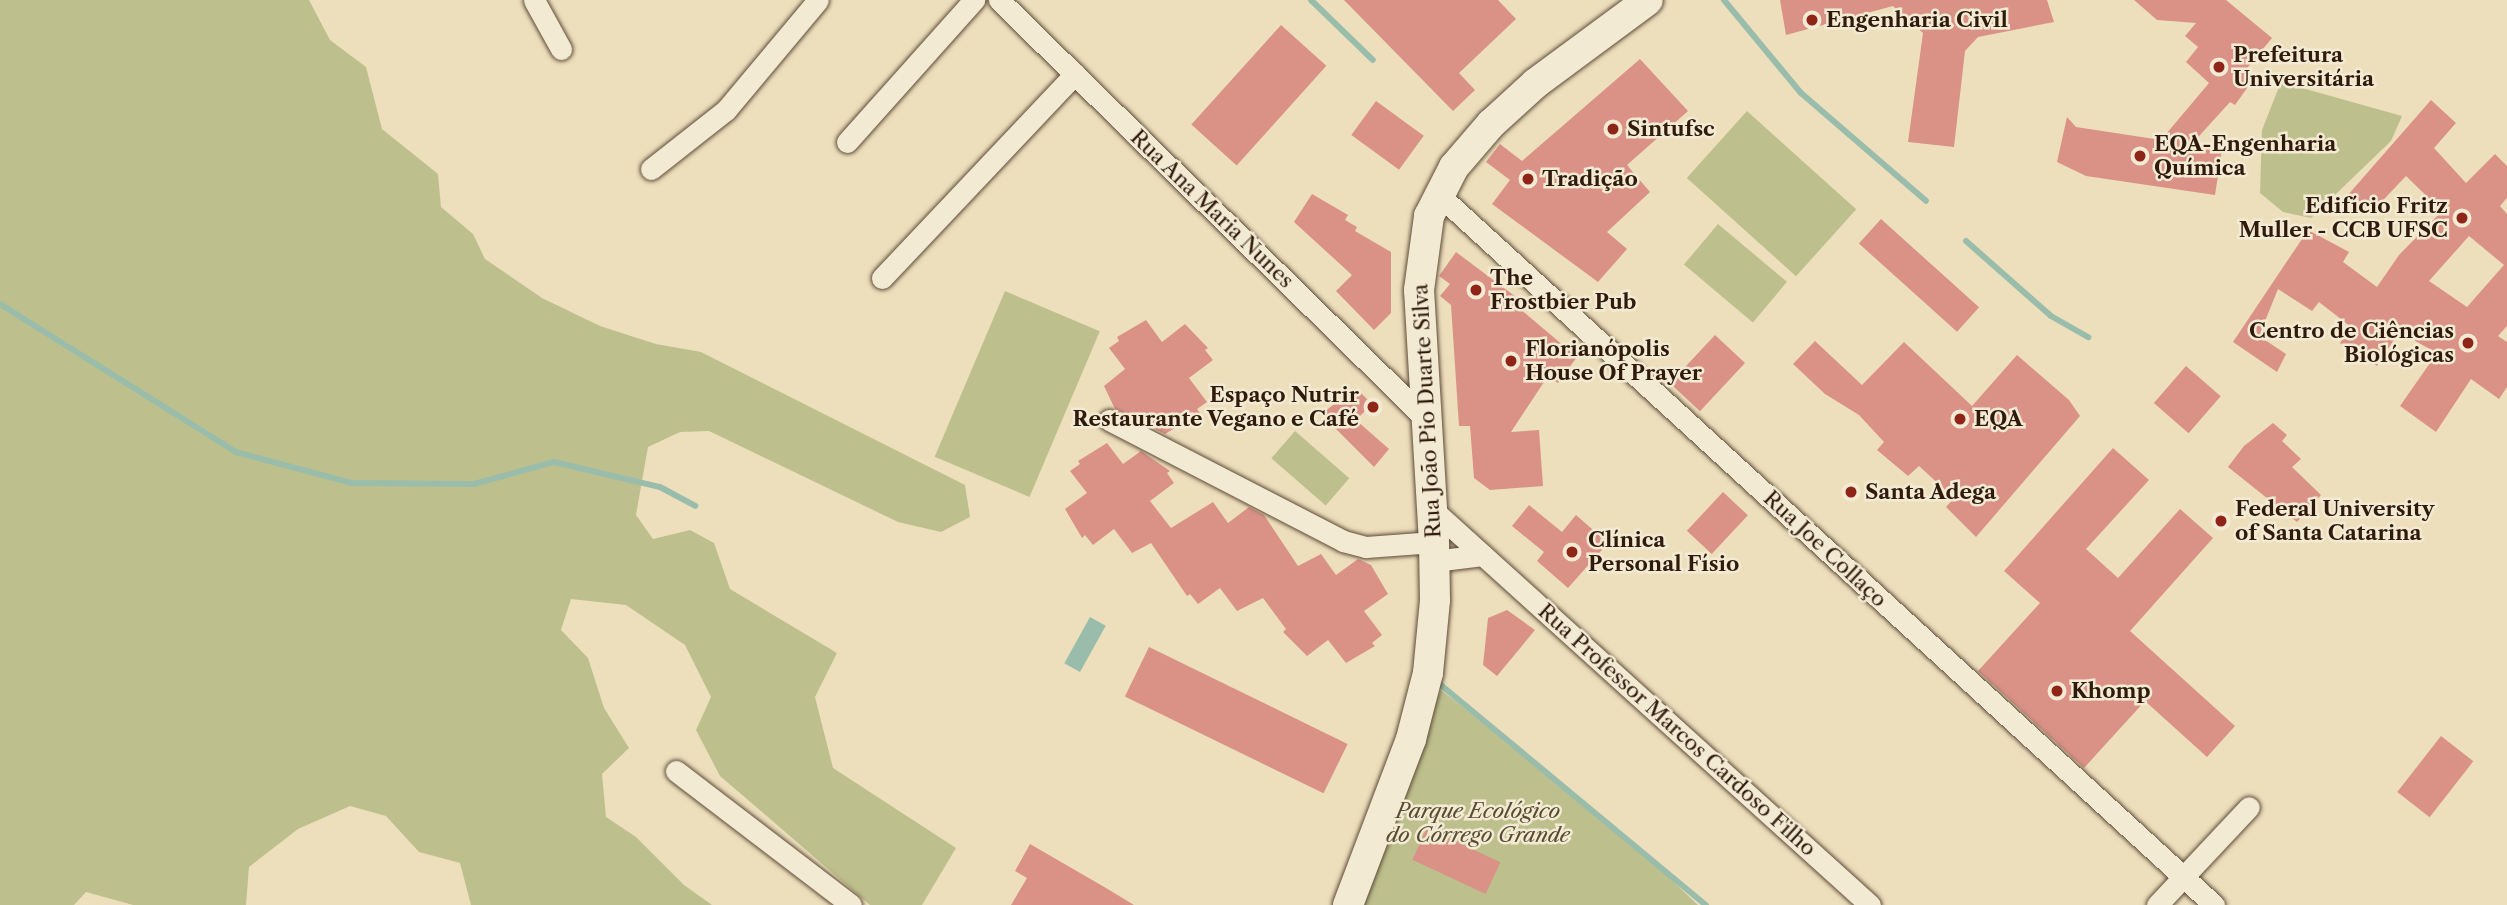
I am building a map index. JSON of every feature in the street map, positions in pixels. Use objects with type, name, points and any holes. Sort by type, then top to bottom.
[{"type":"main road","name":"Rua João Pio Duarte Silva","points":[[1348,905],[1422,706],[1435,600],[1433,510],[1425,418],[1419,290],[1423,245],[1437,193],[1469,147],[1514,102],[1648,0]]},
{"type":"street","points":[[534,0],[561,49]]},
{"type":"street","points":[[650,169],[726,110],[818,0]]},
{"type":"street","points":[[847,142],[974,0]]},
{"type":"street","name":"Rua Ana Maria Nunes","points":[[999,0],[1425,418]]},
{"type":"street","points":[[882,278],[1074,74]]},
{"type":"street","name":"Rua Joe Collaço","points":[[1437,193],[2214,905]]},
{"type":"street","points":[[1108,420],[1343,541],[1366,547],[1483,555]]},
{"type":"street","name":"Rua Professor Marcos Cardoso Filho","points":[[1433,510],[1870,905]]},
{"type":"street","points":[[677,771],[850,905]]},
{"type":"street","points":[[2157,905],[2249,807]]},
{"type":"green space","points":[[0,0],[309,0],[330,40],[366,67],[382,129],[438,174],[441,207],[473,234],[485,259],[542,298],[600,326],[656,344],[701,352],[965,485],[970,517],[941,532],[898,522],[709,431],[680,432],[648,447],[636,515],[653,539],[690,530],[714,543],[730,589],[837,653],[815,697],[833,768],[956,848],[922,905],[870,905],[720,776],[696,730],[711,697],[685,645],[626,605],[571,599],[561,630],[588,658],[604,708],[629,748],[602,774],[606,817],[636,837],[684,885],[712,905],[471,905],[460,863],[419,852],[386,816],[350,806],[298,829],[249,867],[246,905],[133,905],[86,892],[74,905],[0,905]]},
{"type":"green space","points":[[2281,82],[2402,116],[2391,141],[2311,218],[2283,212],[2260,193],[2262,130]]},
{"type":"green space","points":[[1747,111],[1856,209],[1796,276],[1687,178]]},
{"type":"green space","points":[[1718,224],[1787,282],[1753,322],[1684,265]]},
{"type":"green space","points":[[1005,291],[1100,331],[1029,497],[935,457]]},
{"type":"green space","points":[[1295,431],[1349,478],[1326,505],[1271,458]]},
{"type":"green space","name":"Parque Ecológico do Córrego Grande","points":[[1441,690],[1610,822],[1698,905],[1359,905]]},
{"type":"shaded area","points":[[1090,617],[1106,626],[1080,672],[1064,663]]},
{"type":"building","points":[[1344,0],[1498,0],[1516,19],[1459,73],[1475,90],[1453,111]]},
{"type":"building","points":[[1780,0],[2047,0],[2054,22],[1978,37],[1965,51],[1954,147],[1908,142],[1923,33],[1893,6],[1786,35]]},
{"type":"building","points":[[2134,0],[2226,0],[2272,38],[2244,72],[2252,81],[2235,105],[2230,102],[2191,145],[2222,150],[2215,195],[2086,176],[2057,162],[2067,117],[2076,127],[2161,140],[2209,83],[2186,62],[2198,47],[2185,36],[2196,23],[2157,20]]},
{"type":"building","points":[[1281,25],[1326,66],[1237,165],[1191,125]]},
{"type":"building","points":[[1640,59],[1688,111],[1627,165],[1650,192],[1607,232],[1627,249],[1598,282],[1492,204],[1510,180],[1486,162],[1500,144],[1522,161]]},
{"type":"building","points":[[2431,100],[2456,123],[2434,148],[2466,183],[2495,154],[2507,166],[2507,198],[2500,206],[2507,214],[2507,326],[2498,336],[2507,342],[2507,387],[2499,399],[2471,379],[2436,432],[2400,406],[2437,353],[2399,332],[2377,366],[2340,343],[2351,327],[2319,302],[2312,311],[2278,289],[2259,336],[2286,354],[2277,372],[2233,342],[2308,230],[2349,252],[2343,262],[2377,287],[2399,255],[2442,211],[2406,176],[2369,215],[2347,196]],"holes":[[[2469,236],[2504,265],[2467,307],[2429,281]]]},
{"type":"building","points":[[1376,101],[1424,136],[1399,170],[1351,135]]},
{"type":"building","points":[[1312,194],[1348,215],[1345,220],[1357,227],[1355,231],[1391,252],[1391,313],[1374,330],[1336,291],[1352,275],[1294,222]]},
{"type":"building","points":[[1881,219],[1979,307],[1957,332],[1859,244]]},
{"type":"building","points":[[1456,252],[1524,303],[1520,309],[1577,357],[1558,383],[1548,376],[1511,432],[1539,430],[1543,486],[1490,490],[1474,478],[1470,426],[1459,426],[1451,305],[1440,296],[1450,284],[1439,276]]},
{"type":"building","points":[[1146,320],[1162,342],[1185,324],[1208,348],[1205,350],[1213,360],[1189,378],[1207,402],[1197,409],[1200,413],[1165,434],[1115,409],[1104,386],[1125,369],[1109,348],[1119,341],[1117,337]]},
{"type":"building","points":[[1715,335],[1745,363],[1700,411],[1670,383]]},
{"type":"building","points":[[1815,341],[1862,385],[1904,342],[1972,406],[2017,355],[2069,400],[2080,416],[1976,537],[1946,507],[1954,498],[1919,466],[1908,476],[1877,450],[1884,442],[1859,415],[1825,394],[1793,364]]},
{"type":"building","points":[[2186,366],[2221,396],[2189,433],[2154,403]]},
{"type":"building","points":[[1356,388],[1372,404],[1356,420],[1389,449],[1374,467],[1321,414]]},
{"type":"building","points":[[2273,423],[2287,435],[2282,441],[2301,459],[2292,467],[2321,495],[2297,522],[2228,467],[2244,446]]},
{"type":"building","points":[[1107,443],[1123,464],[1141,451],[1170,471],[1167,473],[1174,483],[1150,501],[1171,528],[1213,502],[1228,523],[1249,507],[1264,515],[1298,566],[1321,554],[1336,575],[1358,559],[1371,565],[1388,594],[1364,611],[1382,635],[1372,643],[1375,646],[1346,663],[1328,640],[1307,656],[1283,632],[1286,629],[1263,598],[1237,611],[1220,588],[1198,604],[1190,594],[1187,596],[1151,543],[1132,553],[1114,529],[1093,545],[1085,535],[1082,538],[1065,509],[1087,493],[1070,471],[1080,464],[1078,461]]},
{"type":"building","points":[[2113,448],[2149,480],[2086,549],[2118,578],[2180,509],[2213,538],[2130,631],[2235,726],[2207,757],[2145,701],[2084,768],[1978,671],[2040,603],[2004,571]]},
{"type":"building","points":[[1723,492],[1748,515],[1712,554],[1687,531]]},
{"type":"building","name":"Clínica Personal Físio","points":[[1529,505],[1562,532],[1576,515],[1608,543],[1568,588],[1537,561],[1544,552],[1512,526]]},
{"type":"building","points":[[1507,610],[1535,630],[1497,676],[1483,665],[1488,618]]},
{"type":"building","points":[[1149,647],[1348,744],[1324,793],[1125,696]]},
{"type":"building","points":[[2441,736],[2473,761],[2430,817],[2397,792]]},
{"type":"building","points":[[1427,828],[1500,862],[1486,894],[1412,860]]},
{"type":"building","points":[[1030,844],[1134,905],[1011,905],[1027,878],[1015,871]]},
{"type":"waterway","points":[[1311,0],[1373,60]]},
{"type":"waterway","points":[[1724,0],[1801,93],[1926,201]]},
{"type":"waterway","points":[[1966,241],[2051,316],[2088,337]]},
{"type":"waterway","points":[[0,304],[236,452],[352,483],[474,484],[554,462],[660,487],[695,506]]},
{"type":"waterway","points":[[1436,681],[1706,905]]},
{"type":"place","name":"Engenharia Civil","points":[[1812,20]]},
{"type":"place","name":"Prefeitura Universitária","points":[[2219,67]]},
{"type":"place","name":"Sintufsc","points":[[1613,129]]},
{"type":"place","name":"EQA-Engenharia Química","points":[[2140,156]]},
{"type":"place","name":"Tradição","points":[[1528,179]]},
{"type":"place","name":"Edifício Fritz Muller - CCB UFSC","points":[[2462,218]]},
{"type":"place","name":"The Frostbier Pub","points":[[1476,290]]},
{"type":"place","name":"Centro de Ciências Biológicas","points":[[2468,343]]},
{"type":"place","name":"Florianópolis House Of Prayer","points":[[1511,361]]},
{"type":"place","name":"Espaço Nutrir Restaurante Vegano e Café","points":[[1373,407]]},
{"type":"place","name":"EQA","points":[[1960,419]]},
{"type":"place","name":"Santa Adega","points":[[1851,492]]},
{"type":"place","name":"Federal University of Santa Catarina","points":[[2221,521]]},
{"type":"place","name":"Clínica Personal Físio","points":[[1572,552]]},
{"type":"place","name":"Khomp","points":[[2057,691]]}]
